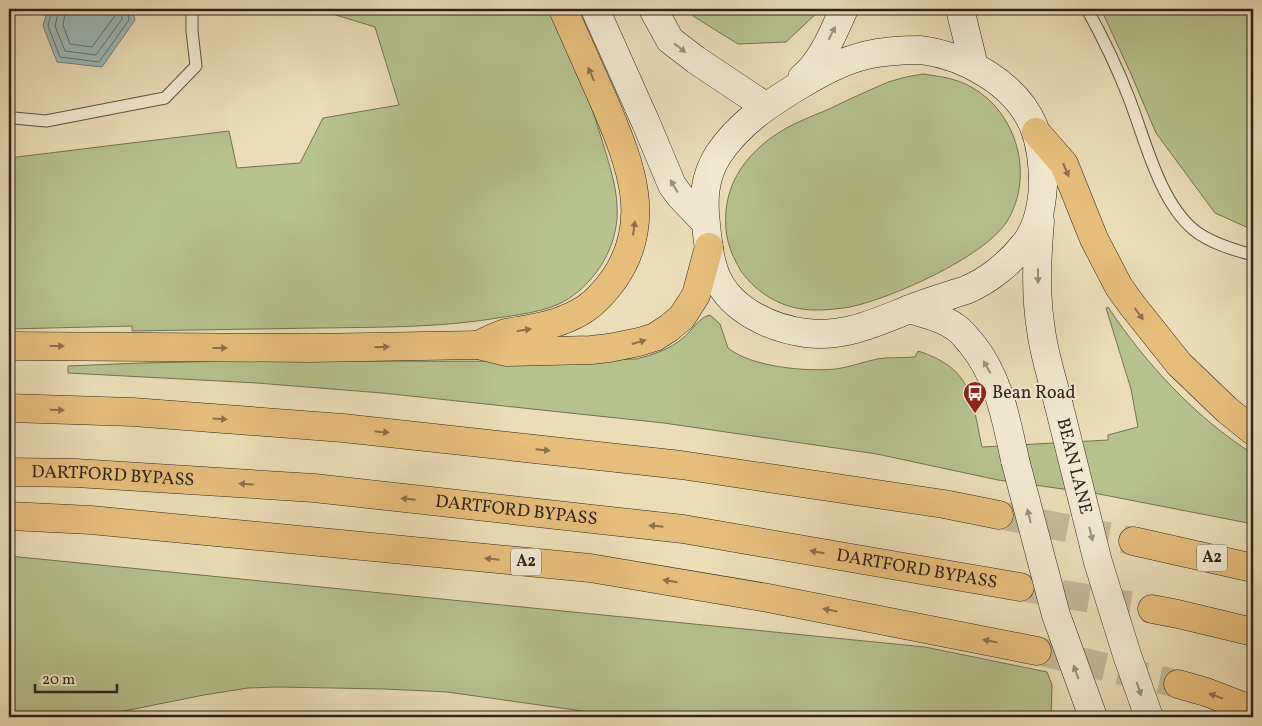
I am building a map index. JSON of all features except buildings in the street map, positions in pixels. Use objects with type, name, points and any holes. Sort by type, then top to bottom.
[{"type":"highway","points":[[478,345],[506,332],[529,329],[561,321],[587,308],[616,275],[626,258],[632,242],[636,219],[636,204],[626,155],[563,9]]},
{"type":"highway","points":[[1036,132],[1064,164],[1094,239],[1119,287],[1132,305],[1179,364],[1227,410],[1253,431]]},
{"type":"highway","points":[[9,346],[312,348],[478,345],[506,352],[591,350],[624,346],[655,337],[676,322],[690,306],[696,295],[708,235]]},
{"type":"highway","points":[[9,408],[133,412],[343,428],[681,464],[944,504],[999,515]]},
{"type":"highway","name":"DARTFORD BYPASS","points":[[9,472],[76,473],[314,488],[674,528],[1020,587]]},
{"type":"highway","name":"A2","points":[[9,516],[91,520],[590,568],[777,600],[1037,651]]},
{"type":"highway","name":"A2","points":[[1133,541],[1253,568]]},
{"type":"highway","points":[[1152,609],[1253,632]]},
{"type":"highway","points":[[1178,684],[1206,692],[1253,710]]},
{"type":"main road","points":[[595,9],[672,185],[708,235]]},
{"type":"main road","points":[[652,9],[670,40],[696,60],[765,106]]},
{"type":"main road","points":[[844,9],[813,68],[738,130],[719,153],[713,164],[705,189],[708,235],[717,277],[736,303],[753,315],[785,329],[809,333],[838,333],[871,325],[909,309],[967,289],[992,275],[1026,243],[1041,210]]},
{"type":"main road","points":[[960,9],[974,66]]},
{"type":"main road","name":"BEAN LANE","points":[[765,106],[828,68],[848,60],[878,53],[903,50],[930,52],[974,66],[993,78],[1026,112],[1036,132],[1042,169],[1038,251],[1039,314],[1044,347],[1098,562],[1148,717]]},
{"type":"main road","points":[[909,309],[941,319],[956,327],[989,368],[1004,412],[1056,615],[1093,717]]},
{"type":"lane","points":[[14,118],[46,121],[165,98],[196,66],[192,9]]},
{"type":"lane","points":[[1087,9],[1114,60],[1154,168],[1179,212],[1188,224],[1201,234],[1235,250],[1253,255]]},
{"type":"green space","points":[[316,9],[555,9],[596,121],[615,188],[617,219],[612,244],[600,267],[584,287],[563,302],[542,310],[480,321],[434,325],[132,331],[132,326],[9,329],[9,158],[229,131],[237,168],[300,163],[323,118],[399,105],[375,27]]},
{"type":"green space","points":[[690,9],[821,9],[786,42],[738,44],[693,16]]},
{"type":"green space","points":[[1101,9],[1253,9],[1253,230],[1215,213],[1156,133]]},
{"type":"green space","points":[[923,74],[958,81],[977,91],[994,105],[1006,122],[1015,141],[1020,161],[1020,183],[1015,203],[1006,223],[977,250],[957,263],[911,286],[868,302],[837,309],[804,309],[783,304],[764,294],[741,271],[730,249],[727,235],[726,211],[728,198],[737,174],[744,164],[772,137],[794,124],[888,82]]},
{"type":"green space","points":[[1108,307],[1155,369],[1173,388],[1211,423],[1253,454],[1253,524],[1099,494],[998,480],[877,454],[664,423],[382,393],[257,383],[68,373],[68,366],[139,363],[636,359],[673,345],[686,335],[702,318],[710,315],[720,324],[728,348],[750,360],[780,367],[810,370],[836,369],[877,359],[915,357],[918,351],[936,358],[960,376],[966,387],[975,413],[982,447],[1108,440],[1108,435],[1138,427],[1131,389],[1106,308]]},
{"type":"green space","points":[[9,556],[925,647],[1047,672],[1052,685],[1051,717],[625,717],[447,692],[278,687],[248,688],[204,695],[94,717],[9,717]]},
{"type":"water","points":[[48,9],[132,9],[135,20],[102,67],[57,62],[43,26]]},
{"type":"tunnel","points":[[999,515],[1133,541]]},
{"type":"tunnel","points":[[1020,587],[1152,609]]},
{"type":"tunnel","points":[[1037,651],[1178,684]]},
{"type":"place","name":"Bean Road","points":[[975,414]]}]
